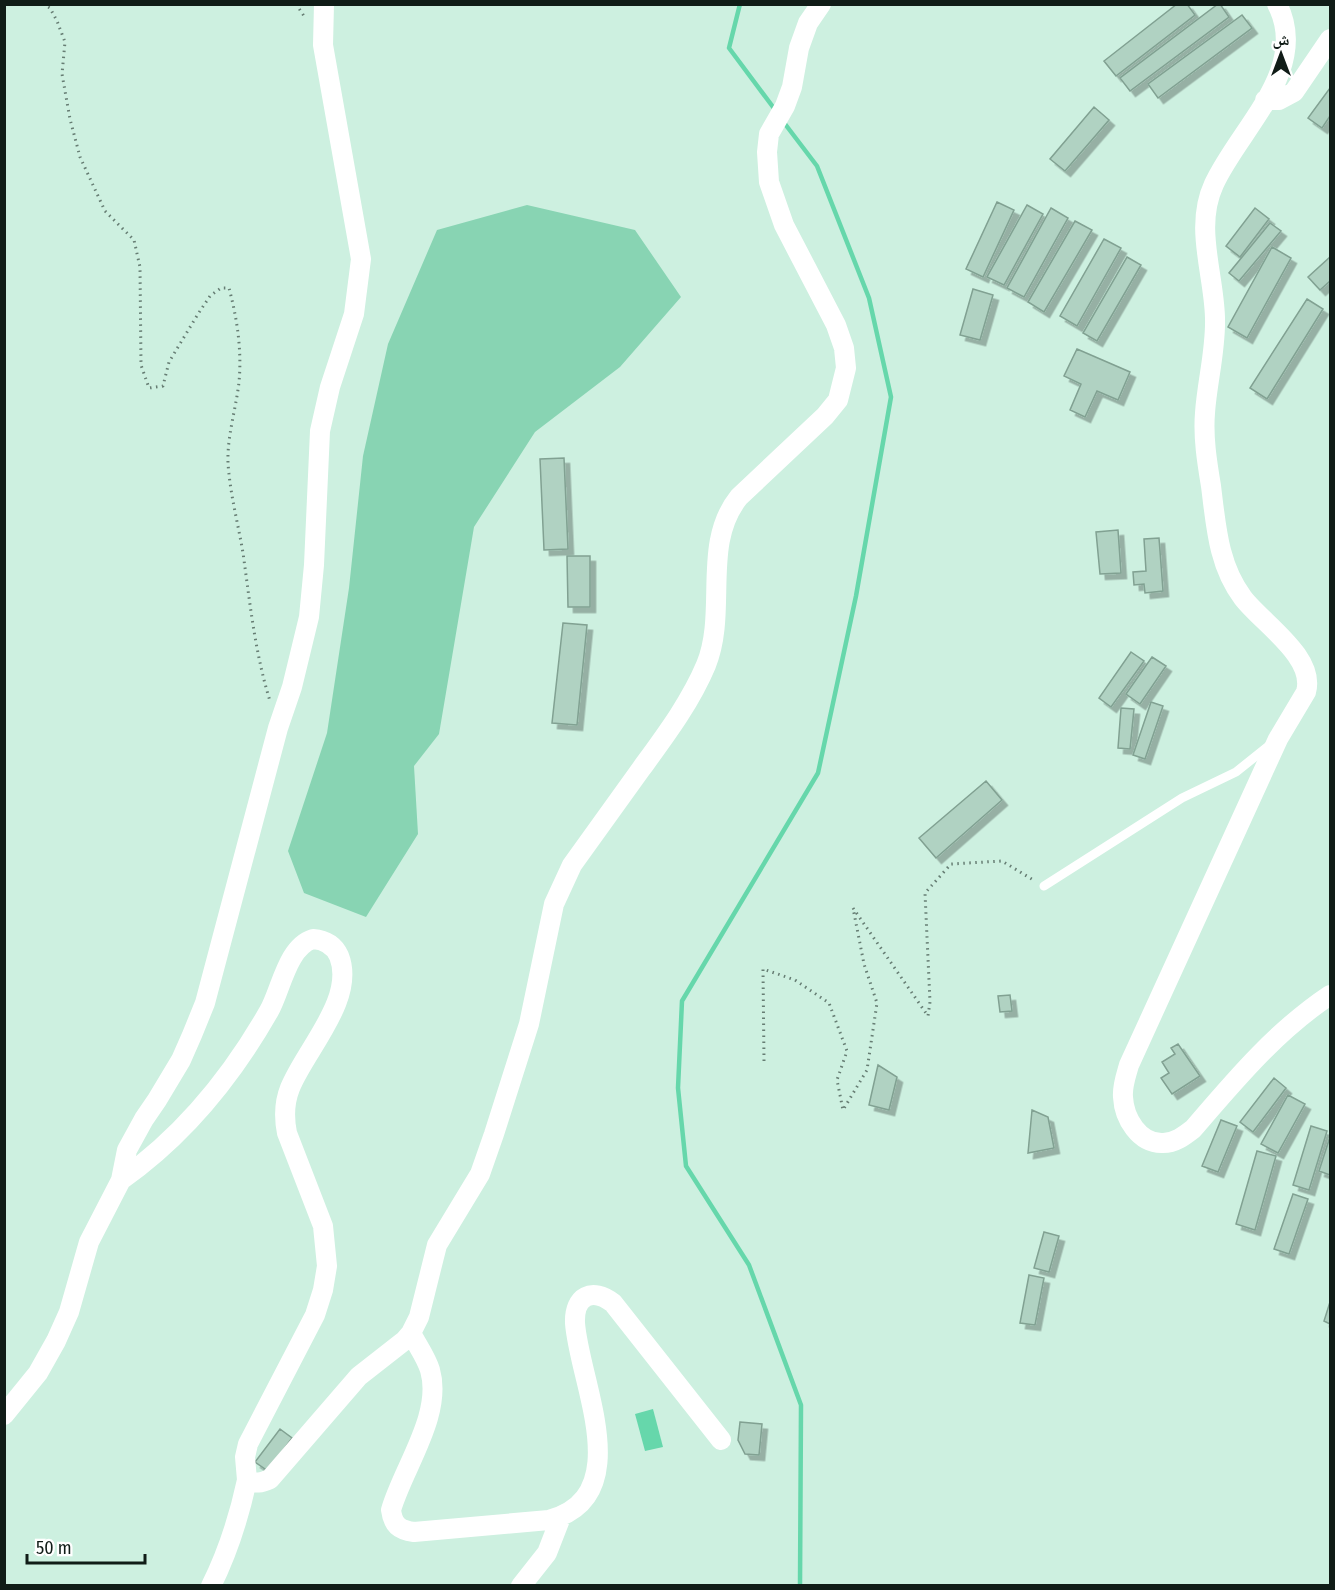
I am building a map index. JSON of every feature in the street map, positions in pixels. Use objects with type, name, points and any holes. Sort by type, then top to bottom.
[{"type":"street","points":[[4,1415],[38,1373],[56,1341],[69,1312],[89,1242],[121,1180],[127,1150],[181,1060],[205,1004],[309,617],[314,565],[320,431],[330,387],[354,314],[362,259],[323,45],[324,4]]},
{"type":"street","points":[[247,1479],[254,1483],[261,1483],[270,1479],[359,1376],[411,1333],[422,1307],[436,1245],[480,1174],[501,1113],[529,1024],[554,904],[561,885],[572,866],[664,739],[696,686],[707,662],[714,637],[718,556],[723,522],[739,497],[825,416],[837,400],[846,368],[844,348],[836,325],[784,225],[769,182],[767,152],[769,134],[792,87],[808,23],[821,4]]},
{"type":"street","points":[[1277,4],[1287,28],[1287,47],[1282,68],[1214,184],[1204,222],[1215,319],[1204,423],[1218,536],[1227,570],[1242,597],[1299,658],[1308,678],[1306,692],[1278,739],[1129,1065],[1123,1099],[1127,1115],[1134,1128],[1143,1137],[1162,1143],[1183,1136],[1281,1033],[1330,995]]},
{"type":"street","points":[[1265,100],[1279,100],[1294,92],[1330,39]]},
{"type":"street","points":[[121,1180],[153,1156],[209,1097],[254,1036],[299,948],[313,939],[327,942],[338,952],[342,964],[343,977],[340,993],[335,1007],[290,1087],[285,1118],[287,1133],[323,1226],[327,1266],[323,1290],[315,1315],[248,1444],[245,1457],[247,1479],[239,1515],[222,1564],[211,1586]]},
{"type":"street","points":[[411,1333],[430,1370],[433,1386],[426,1422],[391,1510],[397,1527],[414,1532],[533,1523],[561,1517],[571,1511],[585,1496],[591,1488],[598,1469],[596,1428],[575,1321],[579,1302],[585,1296],[600,1296],[613,1304],[721,1440]]},
{"type":"street","points":[[520,1586],[547,1553],[561,1517]]},
{"type":"lane","points":[[1044,886],[1182,798],[1236,772],[1278,739]]},
{"type":"path","points":[[43,4],[50,8],[65,42],[62,74],[80,157],[105,211],[134,240],[140,267],[141,365],[149,388],[163,386],[169,362],[210,296],[221,288],[229,288],[239,342],[239,382],[228,461],[232,502],[242,546],[255,638],[264,681],[278,728]]},
{"type":"path","points":[[764,1061],[763,969],[795,980],[829,1004],[847,1051],[837,1080],[843,1110],[867,1070],[877,1003],[864,964],[853,908],[928,1016],[930,1002],[925,893],[951,864],[1002,861],[1044,886]]},
{"type":"shaded area","points":[[527,205],[635,230],[681,297],[620,367],[535,432],[474,527],[439,734],[414,766],[418,834],[366,917],[304,893],[288,851],[327,733],[349,588],[363,456],[388,344],[437,230]]},
{"type":"shaded area","points":[[653,1409],[663,1447],[645,1451],[635,1414]]},
{"type":"building","points":[[1177,4],[1187,4],[1195,15],[1116,76],[1104,61]]},
{"type":"building","points":[[1218,4],[1229,17],[1130,91],[1120,78]]},
{"type":"building","points":[[1242,15],[1252,28],[1158,98],[1148,84]]},
{"type":"building","points":[[1330,88],[1330,116],[1322,128],[1308,118]]},
{"type":"building","points":[[1094,107],[1109,120],[1065,171],[1050,159]]},
{"type":"building","points":[[997,202],[1014,210],[983,277],[966,269]]},
{"type":"building","points":[[1027,205],[1043,214],[1004,285],[987,277]]},
{"type":"building","points":[[1051,208],[1068,218],[1024,297],[1007,288]]},
{"type":"building","points":[[1255,208],[1269,219],[1240,257],[1226,246]]},
{"type":"building","points":[[1075,221],[1092,230],[1044,312],[1028,302]]},
{"type":"building","points":[[1270,223],[1281,231],[1239,281],[1229,273]]},
{"type":"building","points":[[1104,239],[1121,248],[1077,326],[1060,316]]},
{"type":"building","points":[[1272,247],[1291,258],[1247,338],[1228,327]]},
{"type":"building","points":[[1127,257],[1141,265],[1097,341],[1083,333]]},
{"type":"building","points":[[1330,257],[1330,281],[1320,290],[1308,277]]},
{"type":"building","points":[[973,289],[993,295],[980,340],[960,335]]},
{"type":"building","points":[[1307,299],[1323,309],[1267,399],[1250,388]]},
{"type":"building","points":[[1077,349],[1130,372],[1118,400],[1097,391],[1085,417],[1070,410],[1081,384],[1064,376]]},
{"type":"building","points":[[564,458],[568,549],[544,550],[540,459]]},
{"type":"building","points":[[1118,530],[1121,573],[1100,574],[1096,532]]},
{"type":"building","points":[[1159,538],[1163,591],[1145,593],[1144,584],[1134,585],[1133,572],[1146,571],[1144,539]]},
{"type":"building","points":[[567,556],[590,556],[590,607],[568,607]]},
{"type":"building","points":[[563,623],[587,625],[577,725],[552,723]]},
{"type":"building","points":[[1131,652],[1144,661],[1111,707],[1099,698]]},
{"type":"building","points":[[1152,657],[1166,666],[1140,704],[1126,694]]},
{"type":"building","points":[[1151,702],[1163,706],[1145,759],[1133,755]]},
{"type":"building","points":[[1121,708],[1134,709],[1130,749],[1118,748]]},
{"type":"building","points":[[986,781],[1002,800],[936,858],[919,838]]},
{"type":"building","points":[[1010,995],[1012,1011],[1000,1012],[998,996]]},
{"type":"building","points":[[1178,1044],[1200,1076],[1172,1094],[1161,1078],[1169,1073],[1162,1062],[1175,1054],[1171,1048]]},
{"type":"building","points":[[878,1065],[897,1077],[889,1110],[869,1105]]},
{"type":"building","points":[[1274,1078],[1286,1088],[1253,1132],[1240,1122]]},
{"type":"building","points":[[1288,1095],[1305,1104],[1278,1153],[1261,1144]]},
{"type":"building","points":[[1032,1110],[1048,1117],[1054,1148],[1028,1153]]},
{"type":"building","points":[[1221,1120],[1237,1126],[1218,1172],[1202,1166]]},
{"type":"building","points":[[1311,1126],[1327,1131],[1309,1190],[1293,1185]]},
{"type":"building","points":[[1330,1137],[1330,1175],[1319,1171]]},
{"type":"building","points":[[1257,1151],[1276,1156],[1255,1230],[1236,1224]]},
{"type":"building","points":[[1293,1194],[1308,1199],[1289,1254],[1274,1249]]},
{"type":"building","points":[[1044,1232],[1059,1236],[1049,1272],[1034,1268]]},
{"type":"building","points":[[1029,1275],[1044,1278],[1035,1325],[1020,1323]]},
{"type":"building","points":[[1330,1302],[1330,1324],[1324,1321]]},
{"type":"building","points":[[740,1422],[762,1424],[759,1455],[745,1454],[738,1440]]},
{"type":"building","points":[[280,1429],[292,1438],[268,1471],[255,1462]]},
{"type":"waterway","points":[[740,4],[729,48],[776,111]]},
{"type":"waterway","points":[[782,120],[817,166],[869,298],[891,397],[856,596],[818,773],[682,1001],[678,1088],[686,1166],[749,1265],[801,1405],[800,1586]]}]
